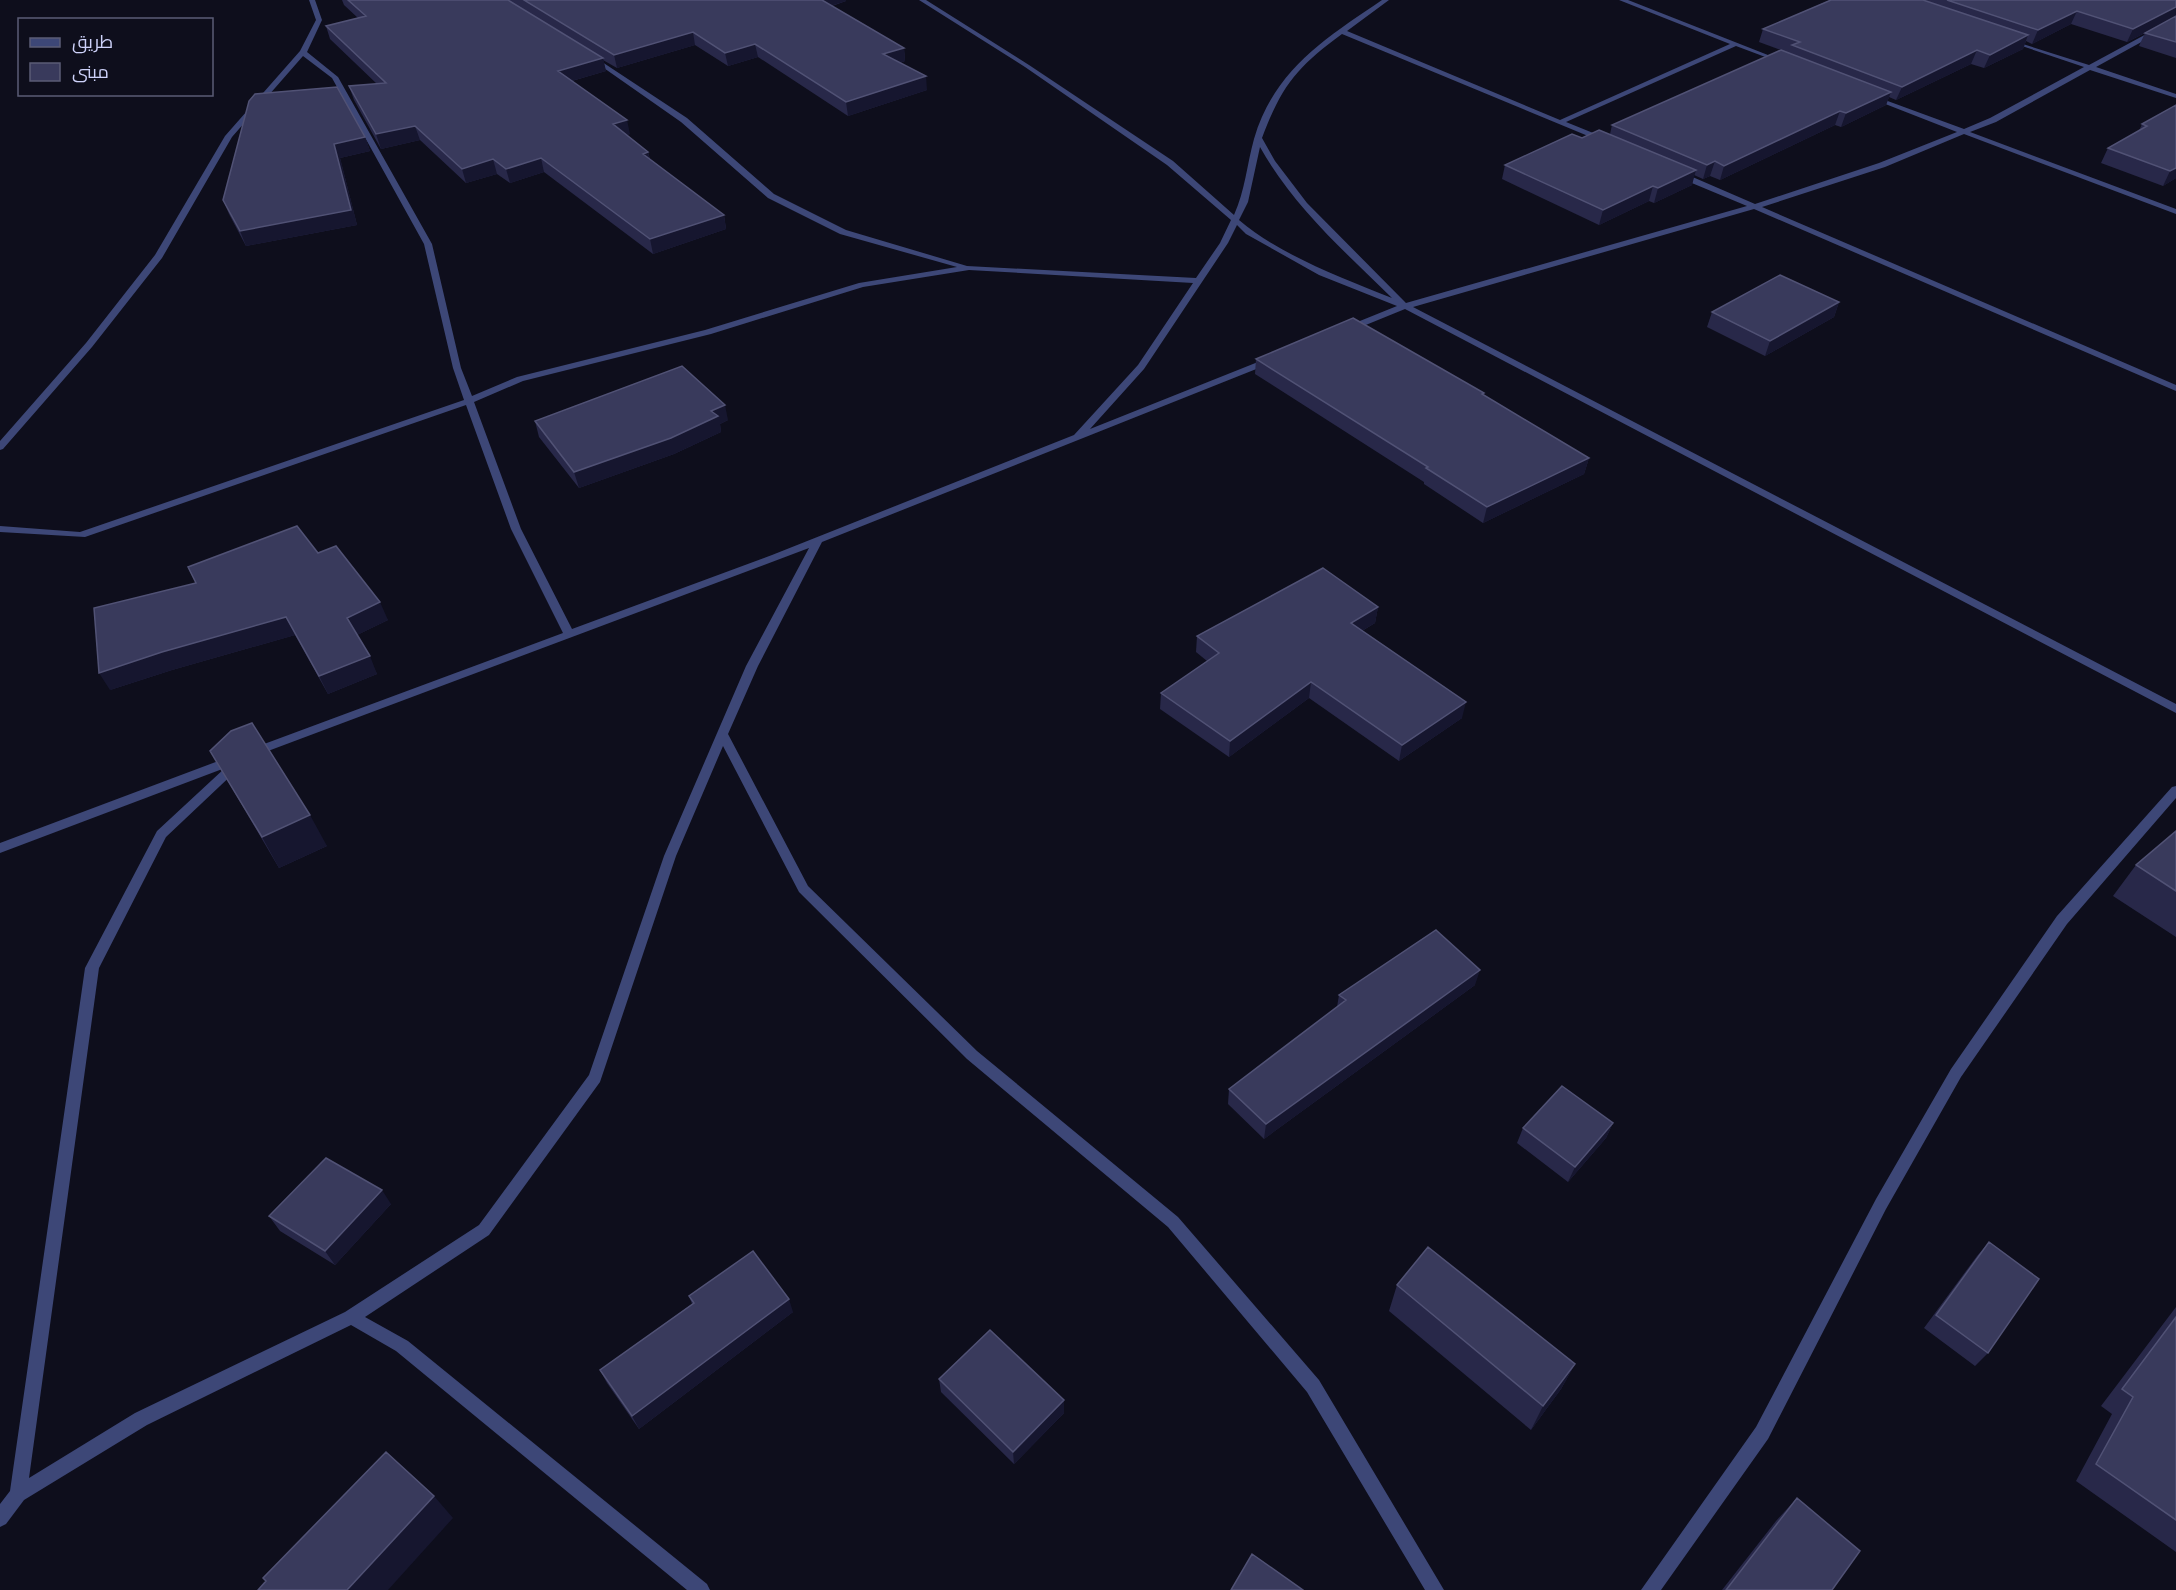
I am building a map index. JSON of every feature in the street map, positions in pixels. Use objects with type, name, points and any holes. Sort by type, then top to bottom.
[{"type":"street","points":[[0,447],[89,345],[159,256],[229,136],[303,52],[319,20],[312,0]]},
{"type":"street","points":[[922,0],[1027,66],[1170,163],[1249,232],[1322,273],[1405,306],[2176,709]]},
{"type":"street","points":[[1078,437],[1141,367],[1224,243],[1244,202],[1258,138],[1271,104],[1292,72],[1342,31],[1386,0]]},
{"type":"street","points":[[1622,0],[1790,65]]},
{"type":"street","points":[[1340,333],[1405,306],[1753,207],[1882,165],[1994,120],[2176,20]]},
{"type":"street","points":[[1342,31],[1614,146]]},
{"type":"street","points":[[2001,38],[2176,96]]},
{"type":"street","points":[[1561,122],[1736,44]]},
{"type":"street","points":[[303,52],[335,77],[428,244],[457,368],[469,402],[516,529],[569,635]]},
{"type":"street","points":[[587,55],[684,120],[771,196],[843,232],[969,268]]},
{"type":"street","points":[[1866,94],[2176,212]]},
{"type":"street","points":[[1258,138],[1273,166],[1298,198],[1405,306]]},
{"type":"street","points":[[1668,169],[2176,388]]},
{"type":"street","points":[[0,529],[81,535],[469,402],[520,380],[708,332],[862,285],[969,268],[1198,281]]},
{"type":"street","points":[[0,848],[819,540],[1285,354]]},
{"type":"street","points":[[0,1518],[18,1494],[141,1419],[351,1317],[484,1230],[595,1078],[670,856],[752,666],[819,540]]},
{"type":"street","points":[[723,735],[803,889],[972,1055],[1173,1222],[1313,1386],[1435,1590]]},
{"type":"street","points":[[18,1494],[92,968],[161,834],[246,755]]},
{"type":"street","points":[[1650,1590],[1762,1433],[1881,1204],[1956,1073],[2062,920],[2176,790]]},
{"type":"street","points":[[351,1317],[402,1346],[701,1590]]},
{"type":"building","points":[[348,0],[508,0],[603,58],[558,71],[627,120],[613,124],[648,152],[643,154],[724,215],[650,239],[541,158],[506,169],[493,159],[462,169],[415,126],[376,134],[349,86],[386,83],[326,26],[366,16]]},
{"type":"building","points":[[524,0],[822,0],[904,48],[883,54],[926,76],[846,102],[755,44],[725,53],[693,32],[614,55]]},
{"type":"building","points":[[1831,0],[1923,0],[2028,35],[1990,55],[1977,50],[1902,87],[1792,45],[1800,42],[1763,29]]},
{"type":"building","points":[[1947,0],[2176,0],[2176,7],[2133,29],[2077,11],[2038,30]]},
{"type":"building","points":[[2176,16],[2176,42],[2145,33]]},
{"type":"building","points":[[1781,50],[1891,92],[1846,113],[1840,111],[1724,166],[1715,161],[1707,165],[1612,125]]},
{"type":"building","points":[[337,87],[365,137],[334,144],[351,210],[240,231],[223,200],[249,101],[255,94]]},
{"type":"building","points":[[2176,105],[2176,168],[2170,171],[2108,148],[2147,126],[2142,124]]},
{"type":"building","points":[[1599,130],[1696,170],[1658,188],[1653,186],[1603,210],[1505,165],[1572,134],[1582,138]]},
{"type":"building","points":[[1780,275],[1839,302],[1770,341],[1712,312]]},
{"type":"building","points":[[1353,318],[1484,393],[1482,394],[1589,458],[1487,507],[1426,468],[1428,467],[1256,359]]},
{"type":"building","points":[[682,366],[725,405],[711,411],[718,416],[671,438],[574,472],[535,421]]},
{"type":"building","points":[[297,526],[318,553],[336,546],[380,602],[347,618],[370,656],[319,676],[286,617],[162,652],[99,673],[94,608],[196,583],[188,567]]},
{"type":"building","points":[[1323,568],[1378,607],[1351,623],[1466,702],[1402,745],[1311,682],[1230,741],[1161,693],[1219,653],[1197,636]]},
{"type":"building","points":[[252,723],[310,815],[262,837],[210,751],[231,731]]},
{"type":"building","points":[[2176,831],[2176,891],[2136,865]]},
{"type":"building","points":[[1436,930],[1480,970],[1266,1124],[1229,1089],[1346,1000],[1339,995]]},
{"type":"building","points":[[1562,1086],[1613,1123],[1575,1167],[1523,1128]]},
{"type":"building","points":[[326,1158],[382,1190],[325,1251],[269,1216]]},
{"type":"building","points":[[1989,1242],[2039,1279],[1988,1353],[1936,1315]]},
{"type":"building","points":[[1428,1247],[1575,1364],[1543,1406],[1397,1285]]},
{"type":"building","points":[[753,1251],[789,1299],[632,1416],[600,1370],[694,1303],[689,1296]]},
{"type":"building","points":[[2176,1317],[2176,1520],[2096,1464],[2133,1397],[2122,1389]]},
{"type":"building","points":[[990,1330],[1064,1400],[1013,1452],[939,1379]]},
{"type":"building","points":[[386,1452],[434,1496],[347,1590],[258,1590],[266,1581],[263,1578]]},
{"type":"building","points":[[1797,1498],[1860,1551],[1832,1590],[1726,1590]]},
{"type":"building","points":[[1252,1554],[1303,1590],[1231,1590]]}]
